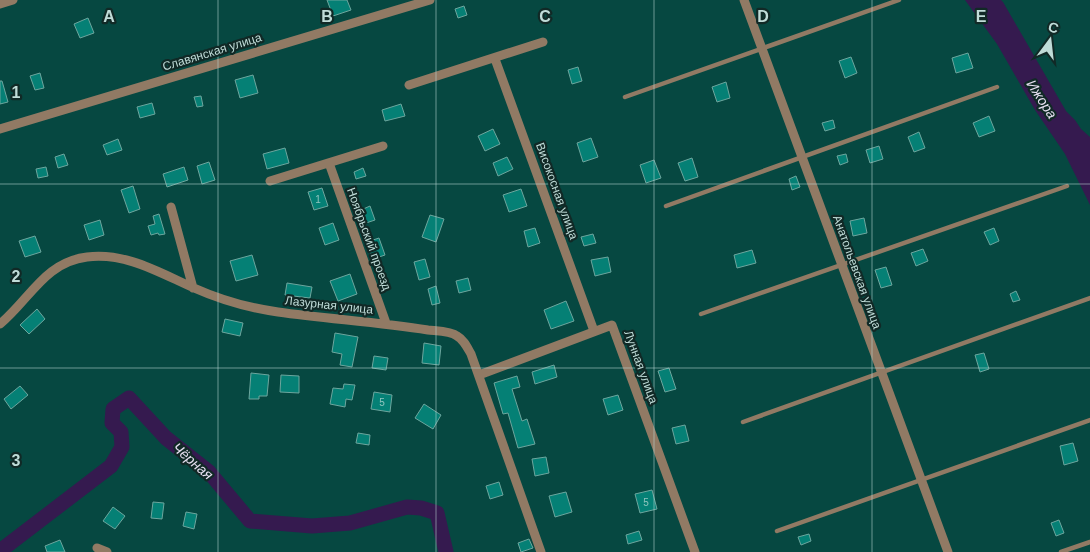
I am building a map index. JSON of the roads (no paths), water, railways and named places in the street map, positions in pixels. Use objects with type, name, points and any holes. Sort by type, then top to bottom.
[{"type":"street","points":[[0,4],[13,0]]},
{"type":"street","name":"Славянская улица","points":[[0,129],[430,0]]},
{"type":"street","name":"Анатольевская улица","points":[[744,0],[948,552]]},
{"type":"street","points":[[409,84],[543,42]]},
{"type":"street","name":"Високосная улица","points":[[495,58],[594,331]]},
{"type":"street","points":[[270,182],[383,146]]},
{"type":"street","name":"Ноябрьский проезд","points":[[329,163],[386,323]]},
{"type":"street","points":[[172,208],[193,288]]},
{"type":"street","name":"Лазурная улица","points":[[0,324],[14,312],[48,273],[68,262],[87,256],[101,256],[123,259],[147,266],[193,288],[226,301],[249,307],[277,312],[386,323],[456,335],[466,344],[479,375],[541,552]]},
{"type":"street","name":"Лунная улица","points":[[479,375],[612,324],[696,552]]},
{"type":"street","points":[[97,548],[107,552]]},
{"type":"lane","points":[[625,97],[899,0]]},
{"type":"lane","points":[[666,206],[998,87]]},
{"type":"lane","points":[[700,314],[1067,186]]},
{"type":"lane","points":[[743,422],[1090,298]]},
{"type":"lane","points":[[777,531],[1090,420]]},
{"type":"lane","points":[[1061,552],[1090,542]]},
{"type":"water","name":"Ижора","points":[[965,0],[1001,0],[1003,2],[1066,111],[1090,137],[1090,205],[1065,154],[1035,110],[997,44]]},
{"type":"waterway","name":"Чёрная","points":[[0,551],[111,466],[122,447],[121,432],[112,423],[113,409],[129,398],[166,438],[209,472],[250,521],[312,526],[350,523],[407,507],[421,508],[437,513],[446,552]]}]
